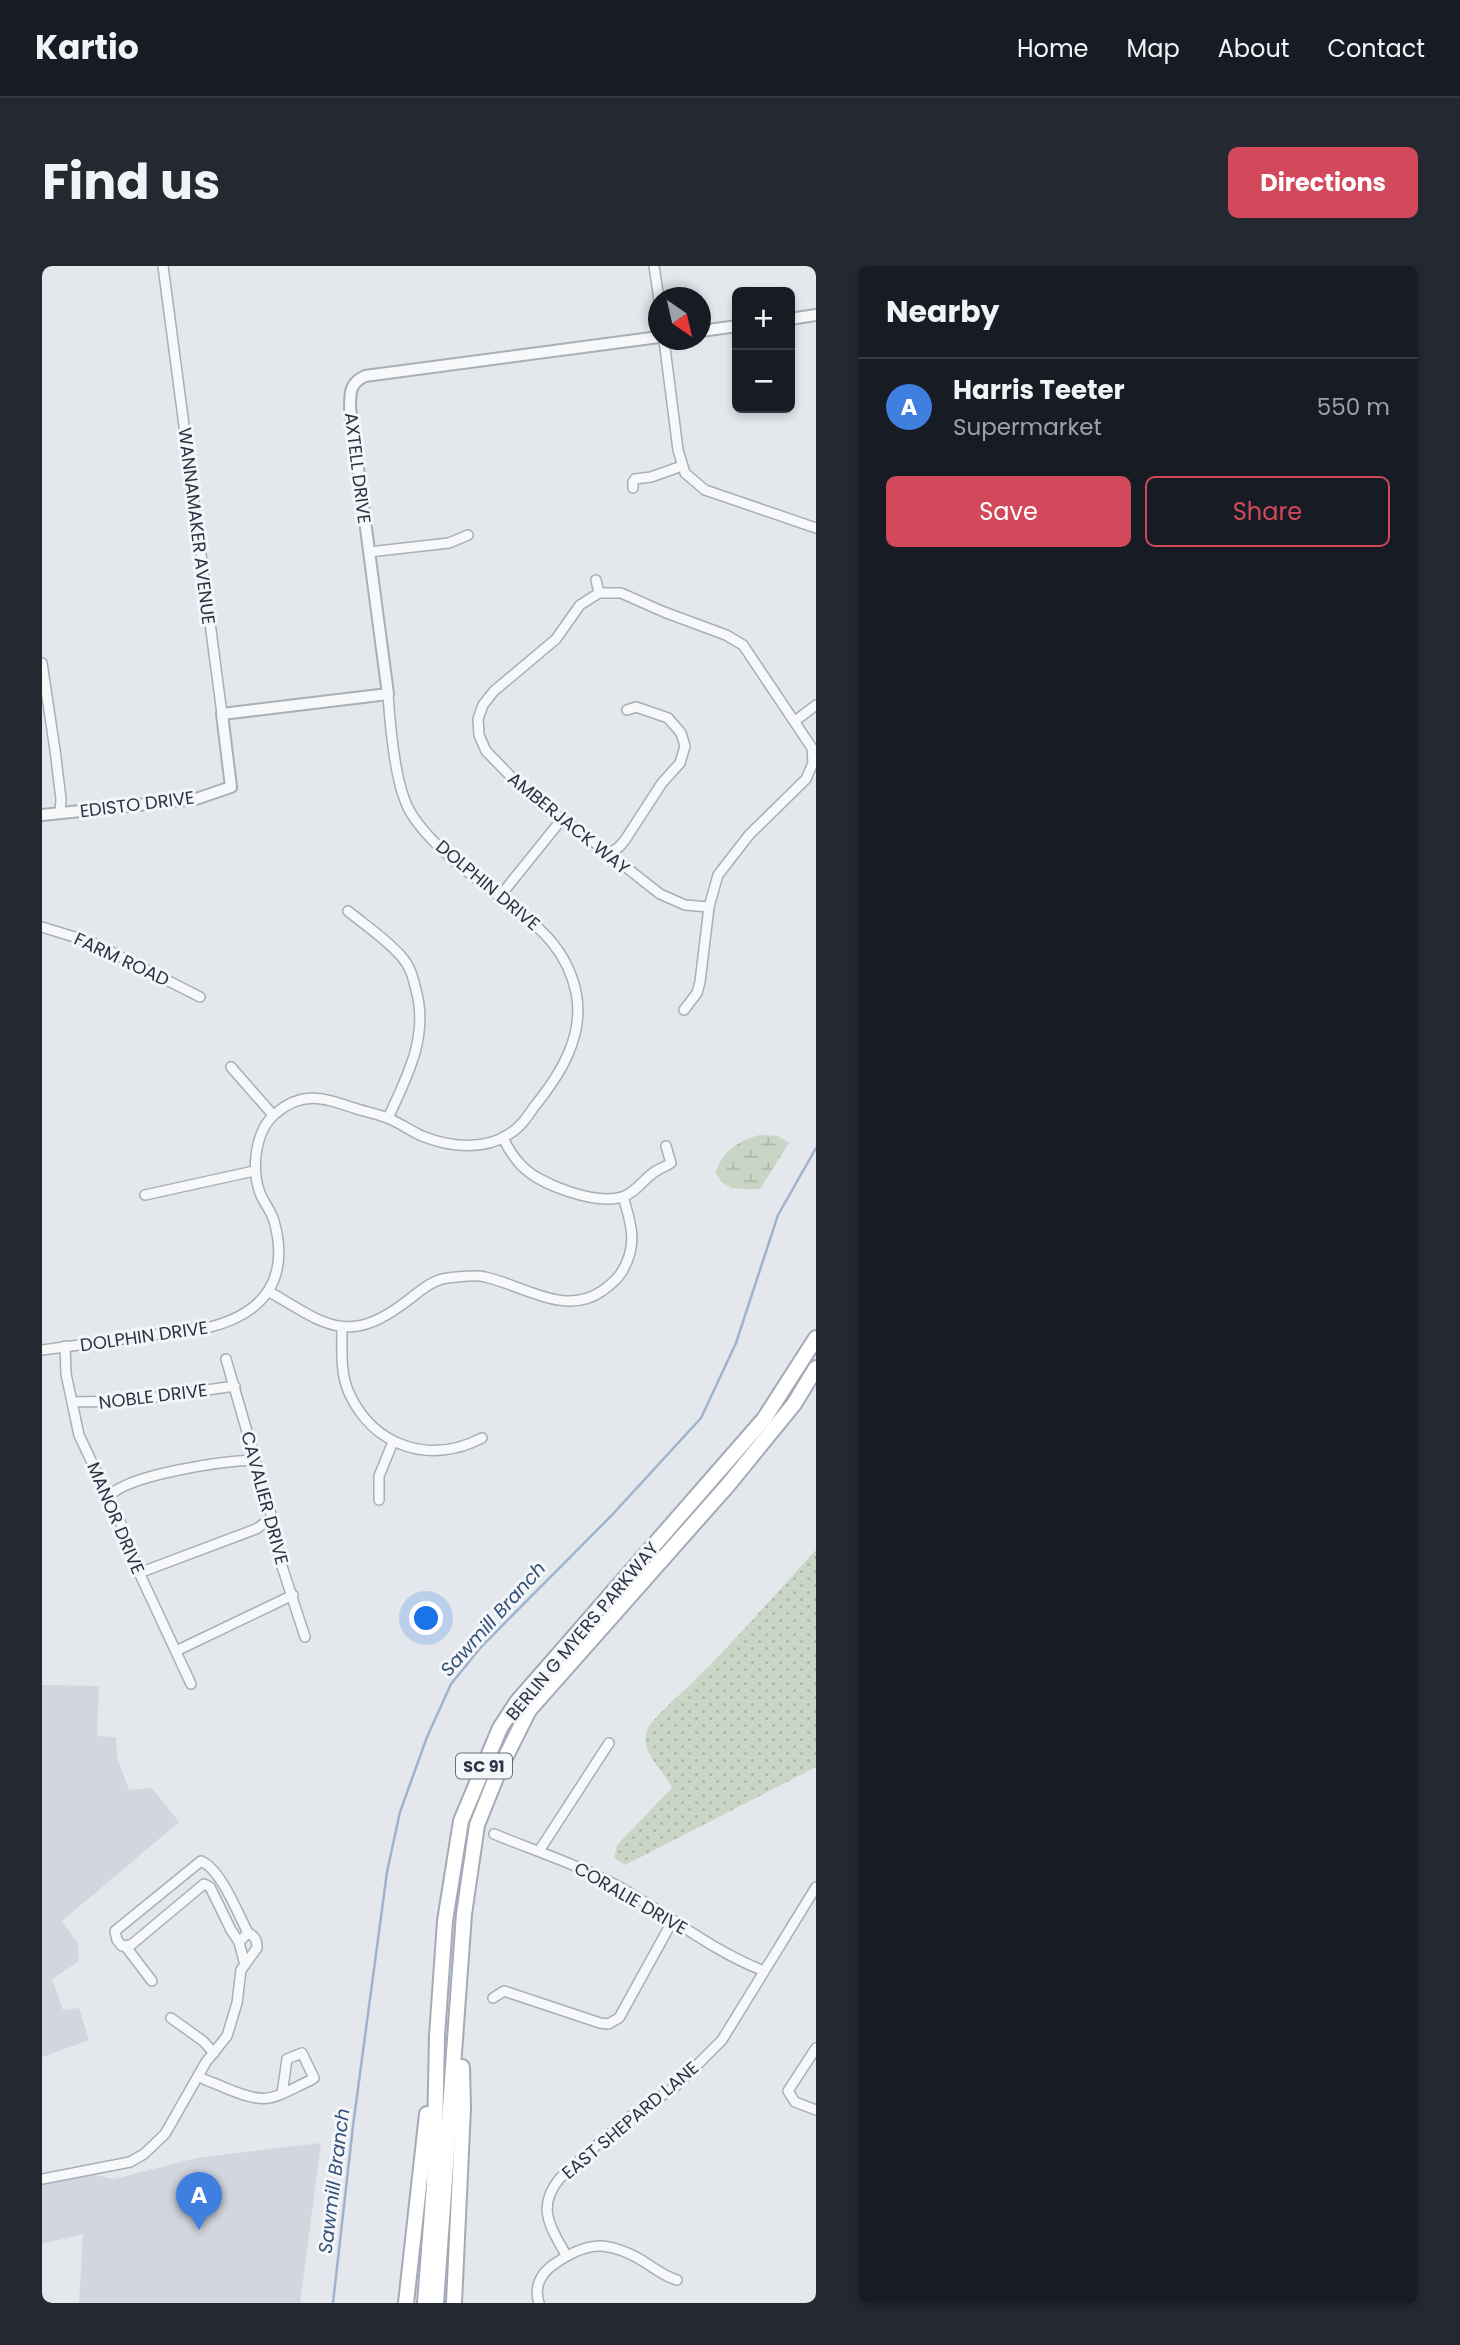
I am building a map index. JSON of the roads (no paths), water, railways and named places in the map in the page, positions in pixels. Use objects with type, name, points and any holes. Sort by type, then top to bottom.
[{"type":"main road","name":"BERLIN G MYERS PARKWAY","points":[[436,2303],[464,1914],[477,1825],[523,1706],[764,1419],[816,1338]]},
{"type":"main road","name":"BERLIN G MYERS PARKWAY","points":[[425,2303],[434,2185],[437,2036],[444,1921],[461,1821],[500,1728],[728,1485],[794,1404],[816,1368]]},
{"type":"main road","points":[[454,2303],[463,2108],[460,1971]]},
{"type":"main road","points":[[406,2303],[437,2036]]},
{"type":"street","name":"WANNAMAKER AVENUE","points":[[163,266],[231,786]]},
{"type":"street","points":[[654,266],[657,287]]},
{"type":"street","points":[[795,318],[816,315]]},
{"type":"street","points":[[711,330],[732,327]]},
{"type":"street","name":"AXTELL DRIVE","points":[[388,694],[350,408],[351,387],[365,376],[648,338]]},
{"type":"street","points":[[665,350],[678,450],[682,466],[690,479],[705,490],[816,528]]},
{"type":"street","points":[[633,488],[635,479],[651,477],[682,466]]},
{"type":"street","points":[[369,552],[449,542],[468,535]]},
{"type":"street","points":[[596,580],[599,593],[621,593],[726,635],[743,645],[812,748],[813,763],[806,779],[732,854],[718,875],[709,906],[700,982],[697,993],[684,1010]]},
{"type":"street","name":"AMBERJACK WAY","points":[[599,593],[580,606],[556,639],[494,691],[478,719],[481,744],[529,795],[660,894],[685,905],[709,906]]},
{"type":"street","points":[[42,663],[61,799],[60,813]]},
{"type":"street","points":[[222,714],[388,694]]},
{"type":"street","name":"DOLPHIN DRIVE","points":[[388,694],[399,785],[416,821],[463,867],[540,927],[555,944],[570,971],[577,998],[576,1024],[570,1052],[561,1070],[521,1125],[503,1138]]},
{"type":"street","points":[[795,721],[816,705]]},
{"type":"street","points":[[608,854],[625,841],[662,783],[680,763],[685,751],[685,739],[673,722],[636,707],[626,710]]},
{"type":"street","name":"EDISTO DRIVE","points":[[42,815],[196,799],[231,786]]},
{"type":"street","points":[[500,896],[562,818]]},
{"type":"street","points":[[348,911],[401,956],[411,970],[419,999],[421,1025],[417,1046],[388,1118]]},
{"type":"street","name":"FARM ROAD","points":[[42,927],[94,943],[200,997]]},
{"type":"street","points":[[231,1067],[273,1115]]},
{"type":"street","points":[[145,1195],[254,1171],[262,1132],[273,1115],[291,1102],[319,1098],[328,1098],[388,1118],[442,1143],[485,1144],[503,1138],[522,1167],[539,1179],[586,1196],[603,1199],[623,1197],[654,1172],[671,1164],[666,1146]]},
{"type":"street","name":"DOLPHIN DRIVE","points":[[42,1350],[210,1327],[233,1321],[253,1309],[268,1291],[278,1267],[278,1242],[273,1218],[259,1192],[254,1171]]},
{"type":"street","points":[[268,1291],[321,1321],[342,1328],[366,1325],[385,1318],[428,1285],[444,1278],[483,1276],[551,1299],[571,1302],[595,1296],[617,1281],[628,1262],[634,1242],[623,1197]]},
{"type":"street","points":[[342,1328],[343,1374],[349,1393],[377,1430],[407,1448],[445,1450],[464,1447],[482,1438]]},
{"type":"street","name":"MANOR DRIVE","points":[[65,1346],[66,1374],[79,1435],[191,1684]]},
{"type":"street","name":"CAVALIER DRIVE","points":[[226,1359],[272,1518],[279,1557],[305,1636]]},
{"type":"street","name":"NOBLE DRIVE","points":[[72,1402],[129,1401],[235,1386]]},
{"type":"street","points":[[379,1500],[379,1476],[393,1441]]},
{"type":"street","points":[[108,1497],[117,1488],[143,1479],[236,1461],[255,1460]]},
{"type":"street","points":[[139,1573],[256,1529],[272,1518]]},
{"type":"street","points":[[176,1651],[293,1595]]},
{"type":"street","points":[[539,1851],[609,1743]]},
{"type":"street","name":"CORALIE DRIVE","points":[[494,1834],[585,1869],[738,1960],[764,1971]]},
{"type":"street","points":[[42,2179],[110,2168],[137,2158],[165,2134],[198,2076],[224,2041],[234,2017],[240,1976],[257,1948],[254,1936],[248,1933],[223,1885],[205,1862],[198,1862],[115,1931],[117,1940],[126,1947],[152,1981]]},
{"type":"street","points":[[126,1947],[201,1885],[207,1885],[239,1942],[245,1965]]},
{"type":"street","name":"EAST SHEPARD LANE","points":[[566,2255],[548,2217],[547,2197],[552,2188],[625,2120],[683,2080],[722,2039],[816,1887]]},
{"type":"street","points":[[162,1891],[175,1906]]},
{"type":"street","points":[[150,1902],[163,1917]]},
{"type":"street","points":[[493,1998],[503,1991],[608,2024],[619,2018],[673,1920]]},
{"type":"street","points":[[239,1942],[248,1933]]},
{"type":"street","points":[[171,2018],[203,2041],[214,2053]]},
{"type":"street","points":[[816,2048],[799,2070],[788,2091],[795,2102],[816,2110]]},
{"type":"street","points":[[198,2076],[258,2100],[282,2094],[314,2078],[302,2053],[287,2059],[282,2094]]},
{"type":"street","points":[[539,2303],[537,2291],[540,2278],[549,2268],[566,2255],[595,2245],[611,2245],[677,2280]]},
{"type":"waterway","name":"Sawmill Branch","points":[[333,2303],[353,2126],[387,1872],[400,1812],[427,1737],[451,1684],[481,1647],[612,1515],[701,1418],[736,1343],[778,1215],[816,1148]]},
{"type":"place","name":"Harris Teeter","points":[[199,2230]]}]
